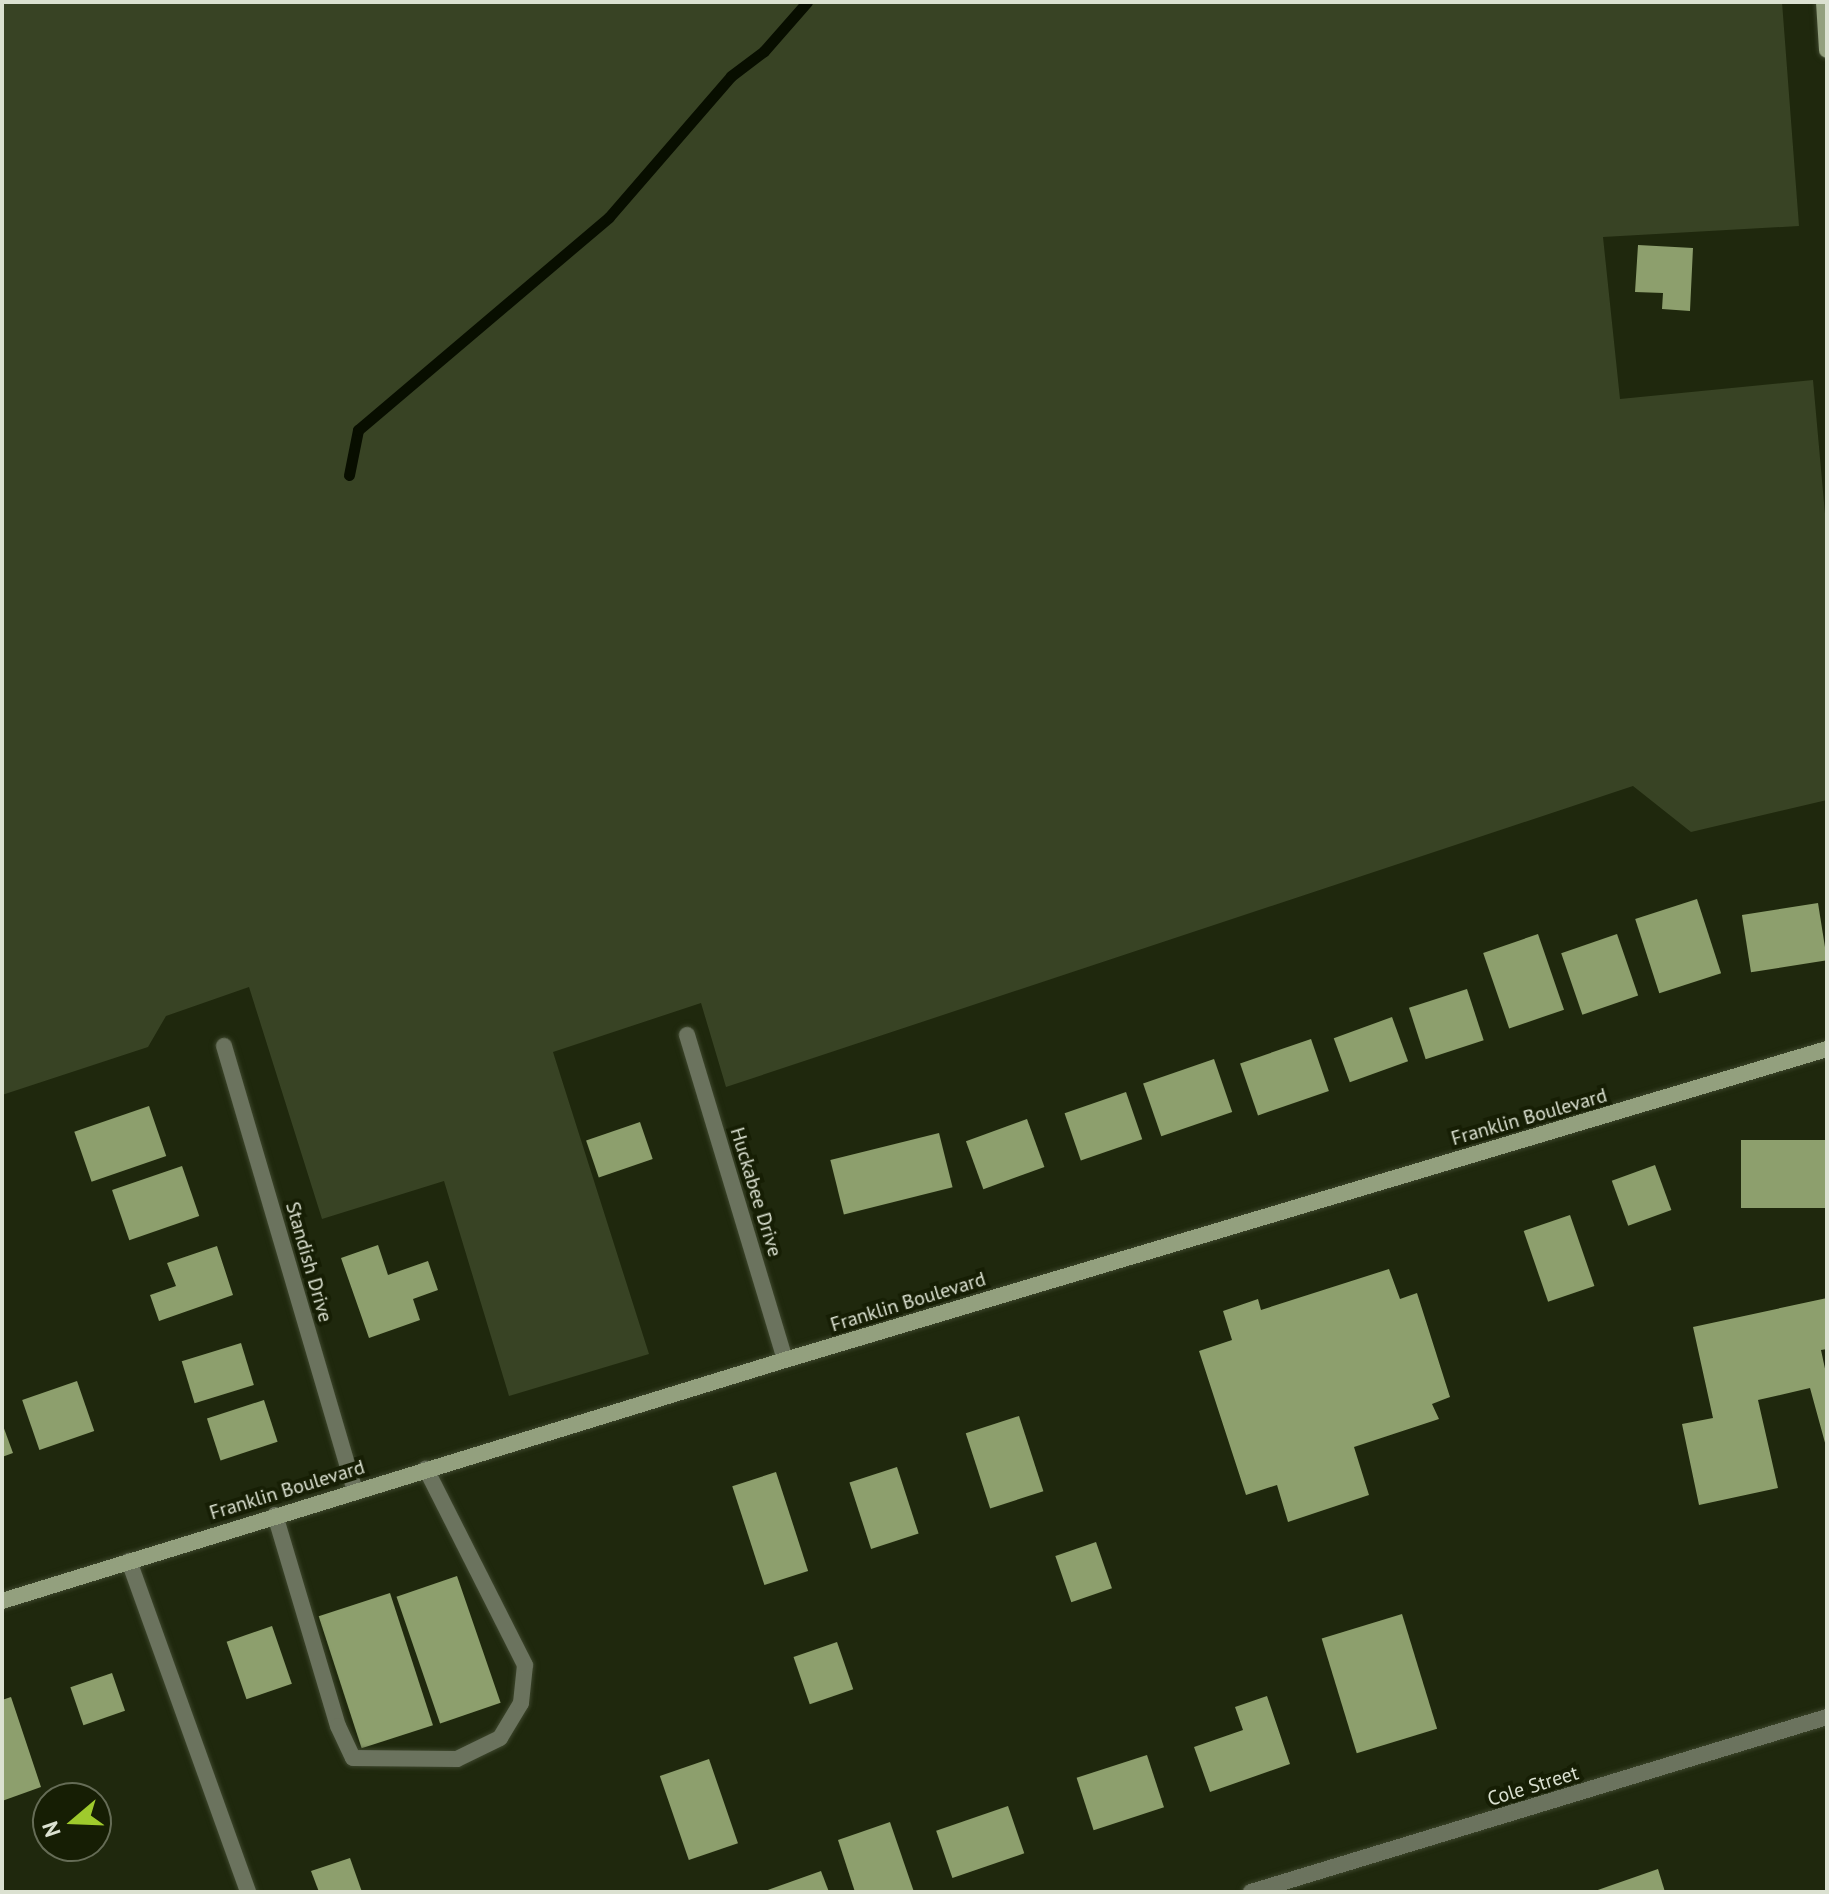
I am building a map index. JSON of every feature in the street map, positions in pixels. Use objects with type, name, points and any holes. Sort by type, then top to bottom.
[{"type":"street","points":[[1824,2],[1827,50]]},
{"type":"street","name":"Huckabee Drive","points":[[687,1035],[785,1360]]},
{"type":"street","name":"Standish Drive","points":[[224,1046],[355,1490]]},
{"type":"street","name":"Franklin Boulevard","points":[[2,1601],[355,1490],[1827,1049]]},
{"type":"street","points":[[275,1515],[338,1726],[353,1758],[457,1759],[500,1738],[521,1703],[525,1665],[426,1469]]},
{"type":"street","points":[[129,1561],[248,1892]]},
{"type":"street","name":"Cole Street","points":[[1251,1892],[1827,1717]]},
{"type":"green space","points":[[2,2],[1782,2],[1799,226],[1603,237],[1620,399],[1813,380],[1827,536],[1827,800],[1691,832],[1633,786],[726,1087],[701,1003],[553,1052],[649,1354],[509,1396],[444,1181],[322,1219],[249,987],[166,1016],[148,1047],[2,1095]]},
{"type":"building","points":[[1638,245],[1693,248],[1690,311],[1662,309],[1663,293],[1635,292]]},
{"type":"building","points":[[1697,899],[1721,973],[1659,993],[1635,919]]},
{"type":"building","points":[[1818,903],[1827,960],[1751,972],[1742,915]]},
{"type":"building","points":[[1538,934],[1564,1010],[1509,1029],[1483,953]]},
{"type":"building","points":[[1617,934],[1638,995],[1582,1015],[1561,953]]},
{"type":"building","points":[[1467,989],[1484,1040],[1426,1059],[1409,1008]]},
{"type":"building","points":[[1392,1017],[1408,1061],[1350,1082],[1334,1038]]},
{"type":"building","points":[[1311,1039],[1329,1091],[1258,1115],[1240,1063]]},
{"type":"building","points":[[1214,1059],[1232,1112],[1161,1136],[1143,1083]]},
{"type":"building","points":[[1126,1092],[1142,1139],[1081,1160],[1065,1113]]},
{"type":"building","points":[[149,1106],[166,1156],[92,1182],[74,1132]]},
{"type":"building","points":[[1027,1119],[1044,1167],[983,1189],[966,1141]]},
{"type":"building","points":[[640,1122],[653,1159],[599,1177],[586,1141]]},
{"type":"building","points":[[939,1133],[953,1187],[844,1214],[830,1160]]},
{"type":"building","points":[[1741,1140],[1827,1140],[1827,1208],[1741,1208]]},
{"type":"building","points":[[1655,1165],[1671,1210],[1628,1226],[1612,1181]]},
{"type":"building","points":[[182,1166],[199,1216],[129,1240],[112,1190]]},
{"type":"building","points":[[1570,1215],[1594,1286],[1548,1302],[1524,1231]]},
{"type":"building","points":[[378,1245],[388,1275],[428,1261],[438,1290],[413,1299],[420,1320],[369,1338],[341,1258]]},
{"type":"building","points":[[217,1246],[233,1295],[159,1321],[150,1295],[176,1286],[167,1263]]},
{"type":"building","points":[[1389,1269],[1400,1299],[1417,1293],[1450,1397],[1432,1404],[1439,1419],[1354,1447],[1369,1495],[1288,1522],[1277,1485],[1246,1495],[1199,1351],[1232,1340],[1223,1311],[1258,1299],[1261,1310]]},
{"type":"building","points":[[1827,1298],[1827,1349],[1821,1350],[1827,1378],[1827,1450],[1810,1388],[1758,1400],[1778,1488],[1699,1505],[1682,1424],[1713,1418],[1693,1327]]},
{"type":"building","points":[[241,1343],[254,1385],[195,1403],[182,1361]]},
{"type":"building","points":[[77,1381],[94,1431],[39,1450],[22,1400]]},
{"type":"building","points":[[264,1400],[278,1442],[221,1460],[207,1419]]},
{"type":"building","points":[[1019,1416],[1043,1491],[990,1508],[966,1433]]},
{"type":"building","points":[[2,1423],[13,1453],[2,1457]]},
{"type":"building","points":[[897,1467],[919,1534],[871,1549],[849,1482]]},
{"type":"building","points":[[776,1472],[808,1571],[764,1585],[732,1486]]},
{"type":"building","points":[[1096,1542],[1112,1588],[1071,1602],[1055,1556]]},
{"type":"building","points":[[457,1576],[501,1703],[440,1724],[396,1597]]},
{"type":"building","points":[[390,1593],[433,1725],[362,1748],[319,1616]]},
{"type":"building","points":[[1402,1614],[1437,1729],[1357,1753],[1322,1639]]},
{"type":"building","points":[[272,1626],[292,1684],[246,1699],[227,1642]]},
{"type":"building","points":[[837,1642],[853,1689],[810,1704],[794,1657]]},
{"type":"building","points":[[112,1673],[125,1711],[83,1725],[70,1687]]},
{"type":"building","points":[[1267,1696],[1290,1764],[1210,1792],[1194,1747],[1243,1730],[1235,1707]]},
{"type":"building","points":[[11,1697],[39,1782],[32,1782],[32,1790],[2,1801],[2,1700]]},
{"type":"building","points":[[1147,1755],[1164,1807],[1094,1830],[1077,1778]]},
{"type":"building","points":[[709,1759],[738,1843],[689,1860],[660,1776]]},
{"type":"building","points":[[1008,1806],[1024,1853],[952,1878],[936,1831]]},
{"type":"building","points":[[890,1822],[914,1892],[855,1892],[838,1840]]},
{"type":"building","points":[[350,1858],[362,1892],[319,1892],[311,1871]]},
{"type":"building","points":[[1658,1869],[1665,1892],[1592,1892]]},
{"type":"building","points":[[821,1871],[829,1892],[762,1892]]},
{"type":"waterway","points":[[349,475],[358,430],[609,217],[731,76],[764,51],[807,2]]}]
